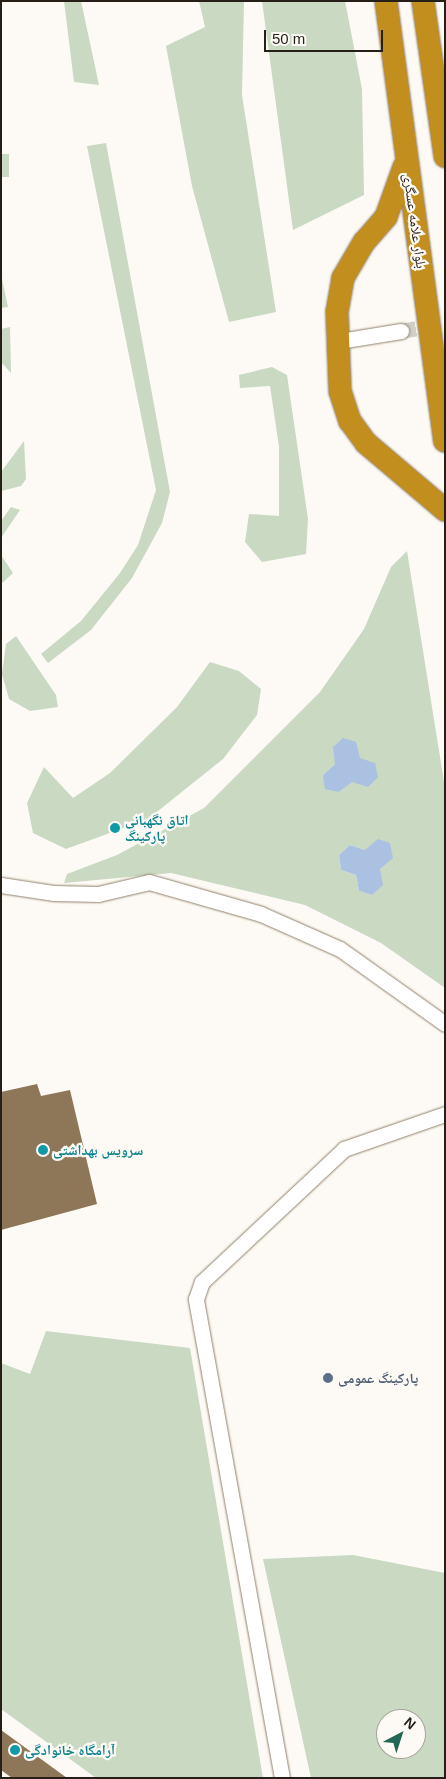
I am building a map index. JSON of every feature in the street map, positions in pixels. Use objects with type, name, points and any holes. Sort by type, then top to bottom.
[{"type":"highway","name":"بلوار علامه عسگری","points":[[386,1],[445,441]]},
{"type":"highway","points":[[423,1],[440,102],[445,156]]},
{"type":"highway","points":[[407,159],[386,218],[364,242],[343,278],[337,312],[340,341],[340,390],[350,421],[366,443],[445,510]]},
{"type":"street","points":[[340,341],[401,331]]},
{"type":"street","points":[[1,885],[54,894],[98,894],[149,882],[261,914],[340,949],[445,1024]]},
{"type":"street","points":[[282,1778],[196,1299],[202,1282],[344,1149],[445,1114]]},
{"type":"green space","points":[[64,1],[81,1],[99,85],[74,82]]},
{"type":"green space","points":[[199,1],[244,1],[242,95],[276,312],[229,322],[192,186],[166,46],[205,27]]},
{"type":"green space","points":[[262,1],[345,1],[362,89],[364,195],[293,230]]},
{"type":"green space","points":[[106,143],[170,492],[162,523],[132,578],[91,630],[48,663],[41,654],[81,621],[120,573],[138,545],[156,490],[87,146]]},
{"type":"green space","points":[[1,154],[9,154],[9,177],[1,177]]},
{"type":"green space","points":[[1,274],[8,307],[1,308]]},
{"type":"green space","points":[[10,327],[11,373],[1,362],[1,329]]},
{"type":"green space","points":[[272,367],[287,375],[308,519],[306,554],[262,562],[245,542],[249,514],[279,516],[279,447],[270,386],[240,388],[239,375]]},
{"type":"green space","points":[[24,441],[26,479],[21,486],[1,491],[1,472]]},
{"type":"green space","points":[[11,507],[20,510],[1,538],[1,521]]},
{"type":"green space","points":[[407,551],[445,788],[445,988],[381,943],[305,905],[171,873],[64,883],[67,874],[117,855],[204,808],[320,692],[364,629],[391,567]],"holes":[[[335,764],[352,781],[339,792],[323,775]],[[350,845],[365,850],[372,895],[359,891],[356,875],[341,870],[339,855]]]},
{"type":"green space","points":[[1,555],[13,573],[1,584]]},
{"type":"green space","points":[[16,636],[56,695],[58,707],[30,711],[9,699],[2,674],[6,644]]},
{"type":"green space","points":[[210,662],[239,671],[261,689],[257,715],[223,759],[148,819],[66,849],[33,833],[27,803],[44,767],[73,798],[110,773],[177,707]]},
{"type":"green space","points":[[46,1331],[190,1348],[263,1778],[96,1778],[1,1709],[1,1363],[30,1374]]},
{"type":"green space","points":[[353,1555],[445,1573],[445,1778],[311,1778],[263,1559]]},
{"type":"water","points":[[343,738],[356,742],[360,758],[375,763],[378,777],[368,787],[352,782],[339,792],[325,789],[323,775],[335,764],[333,747]]},
{"type":"water","points":[[378,839],[390,843],[393,858],[380,869],[383,885],[372,895],[359,891],[356,875],[341,870],[339,855],[350,845],[365,850]]},
{"type":"building","name":"سرویس بهداشتی","points":[[37,1084],[41,1096],[70,1090],[97,1204],[1,1230],[1,1092]]},
{"type":"building","name":"آرامگاه خانوادگی","points":[[1,1730],[67,1778],[12,1778],[1,1770]]},
{"type":"tunnel","points":[[401,331],[445,323]]},
{"type":"place","name":"اتاق نگهبانی پارکینگ","points":[[115,828]]},
{"type":"place","name":"سرویس بهداشتی","points":[[43,1150]]},
{"type":"place","name":"پارکینگ عمومی","points":[[328,1378]]},
{"type":"place","name":"آرامگاه خانوادگی","points":[[15,1750]]}]
